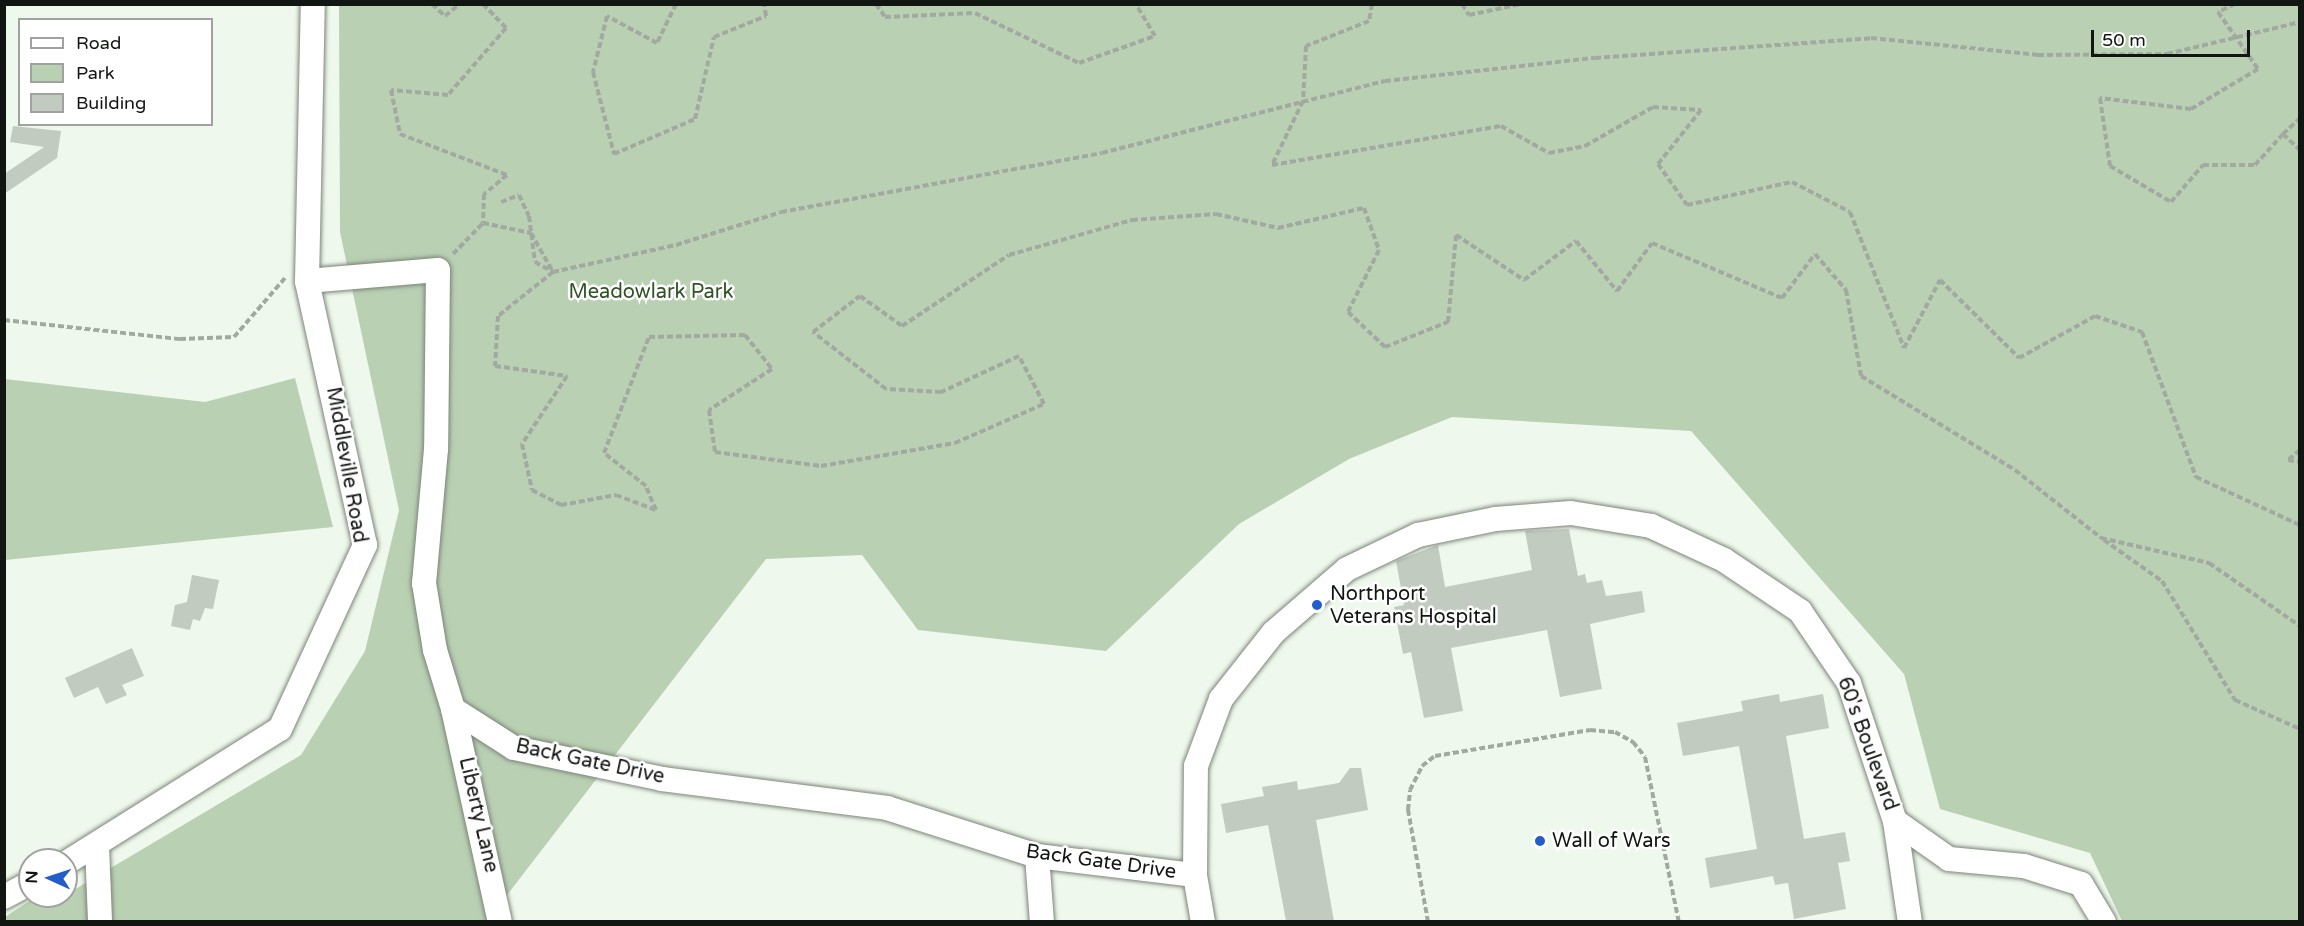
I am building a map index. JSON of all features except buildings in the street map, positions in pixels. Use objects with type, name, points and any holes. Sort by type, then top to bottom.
[{"type":"street","name":"Middleville Road","points":[[78,856],[280,729],[364,544],[307,281],[313,4]]},
{"type":"street","points":[[307,281],[438,270],[436,449],[424,583],[435,650],[453,709]]},
{"type":"street","name":"60's Boulevard","points":[[1203,921],[1195,875],[1196,766],[1221,699],[1274,632],[1347,569],[1418,535],[1506,518],[1570,513],[1651,526],[1724,560],[1800,611],[1850,683],[1895,821],[1950,859],[2024,866],[2081,884],[2104,921]]},
{"type":"street","name":"Back Gate Drive","points":[[453,709],[514,748],[662,778],[887,808],[1037,856],[1195,875]]},
{"type":"street","name":"Liberty Lane","points":[[453,709],[500,921]]},
{"type":"street","points":[[1895,821],[1910,921]]},
{"type":"street","points":[[97,846],[100,921]]},
{"type":"street","points":[[1037,856],[1042,921]]},
{"type":"street","points":[[4,897],[18,889]]},
{"type":"path","points":[[432,4],[445,16],[460,4]]},
{"type":"path","points":[[438,270],[483,223],[484,194],[507,175],[400,134],[391,90],[448,95],[506,28],[483,4]]},
{"type":"path","points":[[676,4],[657,43],[607,16],[593,72],[614,154],[695,119],[714,37],[766,16],[764,4]]},
{"type":"path","points":[[876,4],[885,17],[975,14],[1079,63],[1155,36],[1136,4]]},
{"type":"path","points":[[1372,4],[1369,21],[1306,46],[1303,101],[1272,165],[1501,126],[1549,153],[1585,146],[1653,107],[1701,110],[1658,164],[1687,206],[1792,183],[1850,212],[1904,348],[1940,280],[2019,358],[2095,316],[2142,332],[2196,477],[2300,525]]},
{"type":"path","points":[[1462,4],[1469,15],[1521,4]]},
{"type":"path","points":[[2235,4],[2218,12],[2258,69],[2191,109],[2100,98],[2109,166],[2171,202],[2203,165],[2255,165],[2300,118]]},
{"type":"path","points":[[2300,22],[2167,54],[2038,55],[1870,38],[1807,41],[1385,81],[1102,153],[781,212],[676,245],[553,272],[498,316],[495,366],[567,376],[522,444],[532,490],[561,505],[616,495],[656,510],[646,486],[604,453],[649,337],[745,335],[772,369],[709,410],[715,452],[821,466],[955,443],[1044,404],[1019,356],[940,392],[886,389],[813,332],[860,296],[903,326],[1009,255],[1132,220],[1216,214],[1278,228],[1364,208],[1379,250],[1348,312],[1385,347],[1448,322],[1456,235],[1524,280],[1576,241],[1617,291],[1652,243],[1782,298],[1815,254],[1846,290],[1861,376],[2015,470],[2101,538],[2162,581],[2235,700],[2300,729]]},
{"type":"path","points":[[2283,134],[2300,150]]},
{"type":"path","points":[[501,202],[519,195],[531,233],[535,262],[553,272]]},
{"type":"path","points":[[483,223],[531,233],[553,272]]},
{"type":"path","points":[[4,320],[180,339],[234,337],[285,278],[307,281]]},
{"type":"path","points":[[2300,450],[2288,460],[2300,462]]},
{"type":"path","points":[[2101,538],[2209,563],[2300,626]]},
{"type":"path","points":[[1428,921],[1408,810],[1410,790],[1422,766],[1435,756],[1590,730],[1615,732],[1633,742],[1645,757],[1679,921]]},
{"type":"green space","name":"Meadowlark Park","points":[[339,5],[2299,5],[2299,921],[2122,921],[2090,853],[1940,809],[1904,674],[1691,431],[1452,417],[1349,459],[1239,524],[1106,651],[918,630],[862,555],[766,559],[487,921],[5,922],[5,917],[19,908],[78,908],[78,887],[301,755],[365,651],[399,510],[340,232]]},
{"type":"green space","points":[[295,378],[333,527],[5,560],[5,379],[205,402]]},
{"type":"place","name":"Northport Veterans Hospital","points":[[1317,605]]},
{"type":"place","name":"Wall of Wars","points":[[1540,841]]}]
